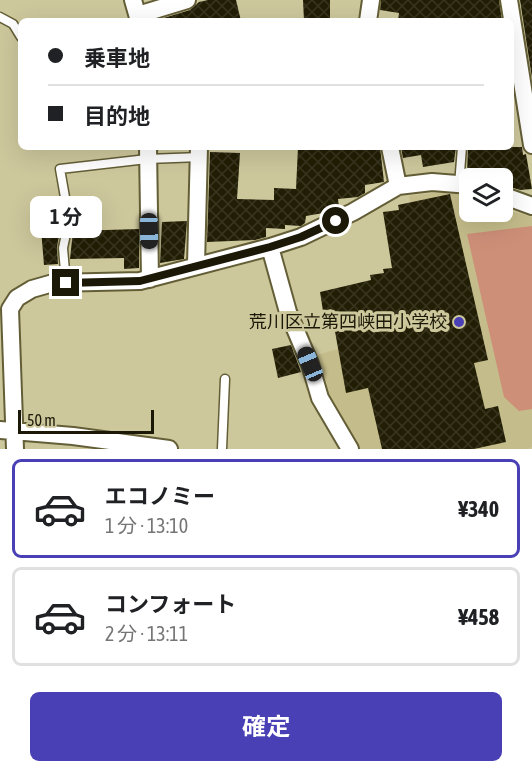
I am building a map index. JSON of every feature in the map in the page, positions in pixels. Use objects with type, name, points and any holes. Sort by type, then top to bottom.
[{"type":"street","points":[[137,12],[187,0]]},
{"type":"street","points":[[368,18],[371,0]]},
{"type":"street","points":[[508,0],[510,18]]},
{"type":"street","points":[[514,50],[532,143]]},
{"type":"street","points":[[391,150],[398,186]]},
{"type":"street","points":[[196,265],[200,152]]},
{"type":"street","points":[[147,153],[150,279]]},
{"type":"street","points":[[15,449],[8,430],[5,314],[17,298],[32,289],[53,283],[122,283],[150,279],[301,237],[353,213],[398,186],[432,182],[459,185]]},
{"type":"street","points":[[513,199],[532,206]]},
{"type":"street","points":[[270,247],[288,312],[310,364],[320,398],[350,449]]},
{"type":"street","points":[[8,430],[169,449]]},
{"type":"lane","points":[[0,17],[13,24],[18,32]]},
{"type":"lane","points":[[462,150],[463,168]]},
{"type":"lane","points":[[66,283],[63,248],[69,220],[60,169],[147,153],[200,152]]},
{"type":"lane","points":[[222,449],[225,379]]},
{"type":"shaded area","name":"荒川区立第四峡田小学校","points":[[449,191],[459,194],[459,222],[513,222],[513,212],[532,217],[532,447],[528,449],[358,449],[327,401],[314,356],[388,334],[429,301],[409,196]]},
{"type":"shaded area","points":[[532,226],[532,409],[519,411],[504,397],[467,234]]},
{"type":"building","points":[[236,0],[240,18],[164,18],[190,10],[199,2]]},
{"type":"building","points":[[303,0],[330,0],[330,18],[304,18]]},
{"type":"building","points":[[381,0],[499,0],[502,18],[398,18],[399,13],[380,10]]},
{"type":"building","points":[[520,0],[532,0],[532,78]]},
{"type":"building","points":[[514,147],[522,147],[523,155],[526,154],[532,189],[513,188],[513,168],[467,168],[468,150],[514,150]]},
{"type":"building","points":[[298,150],[380,150],[384,182],[365,185],[365,193],[358,197],[338,199],[339,207],[329,212],[306,216],[305,223],[301,226],[285,225],[285,229],[266,228],[266,237],[255,240],[207,242],[210,152],[240,153],[237,199],[274,200],[274,188],[296,189]]},
{"type":"building","points":[[402,150],[456,150],[454,162],[423,167],[421,155],[403,158]]},
{"type":"building","points":[[450,194],[488,360],[474,363],[485,409],[498,406],[506,442],[474,449],[382,449],[368,388],[346,393],[331,309],[323,311],[320,292],[371,280],[370,275],[384,273],[383,269],[392,268],[383,212],[399,210],[398,205]]},
{"type":"building","points":[[187,221],[184,259],[160,263],[162,222]]},
{"type":"building","points":[[56,228],[56,231],[60,231],[57,247],[58,264],[44,265],[41,229]]},
{"type":"building","points":[[139,229],[139,268],[124,269],[124,258],[70,259],[73,231]]},
{"type":"building","points":[[291,345],[301,372],[278,378],[272,349]]},
{"type":"place","name":"荒川区立第四峡田小学校","points":[[459,322]]},
{"type":"route","points":[[66,283],[140,281],[270,247],[301,237],[336,221]]}]
